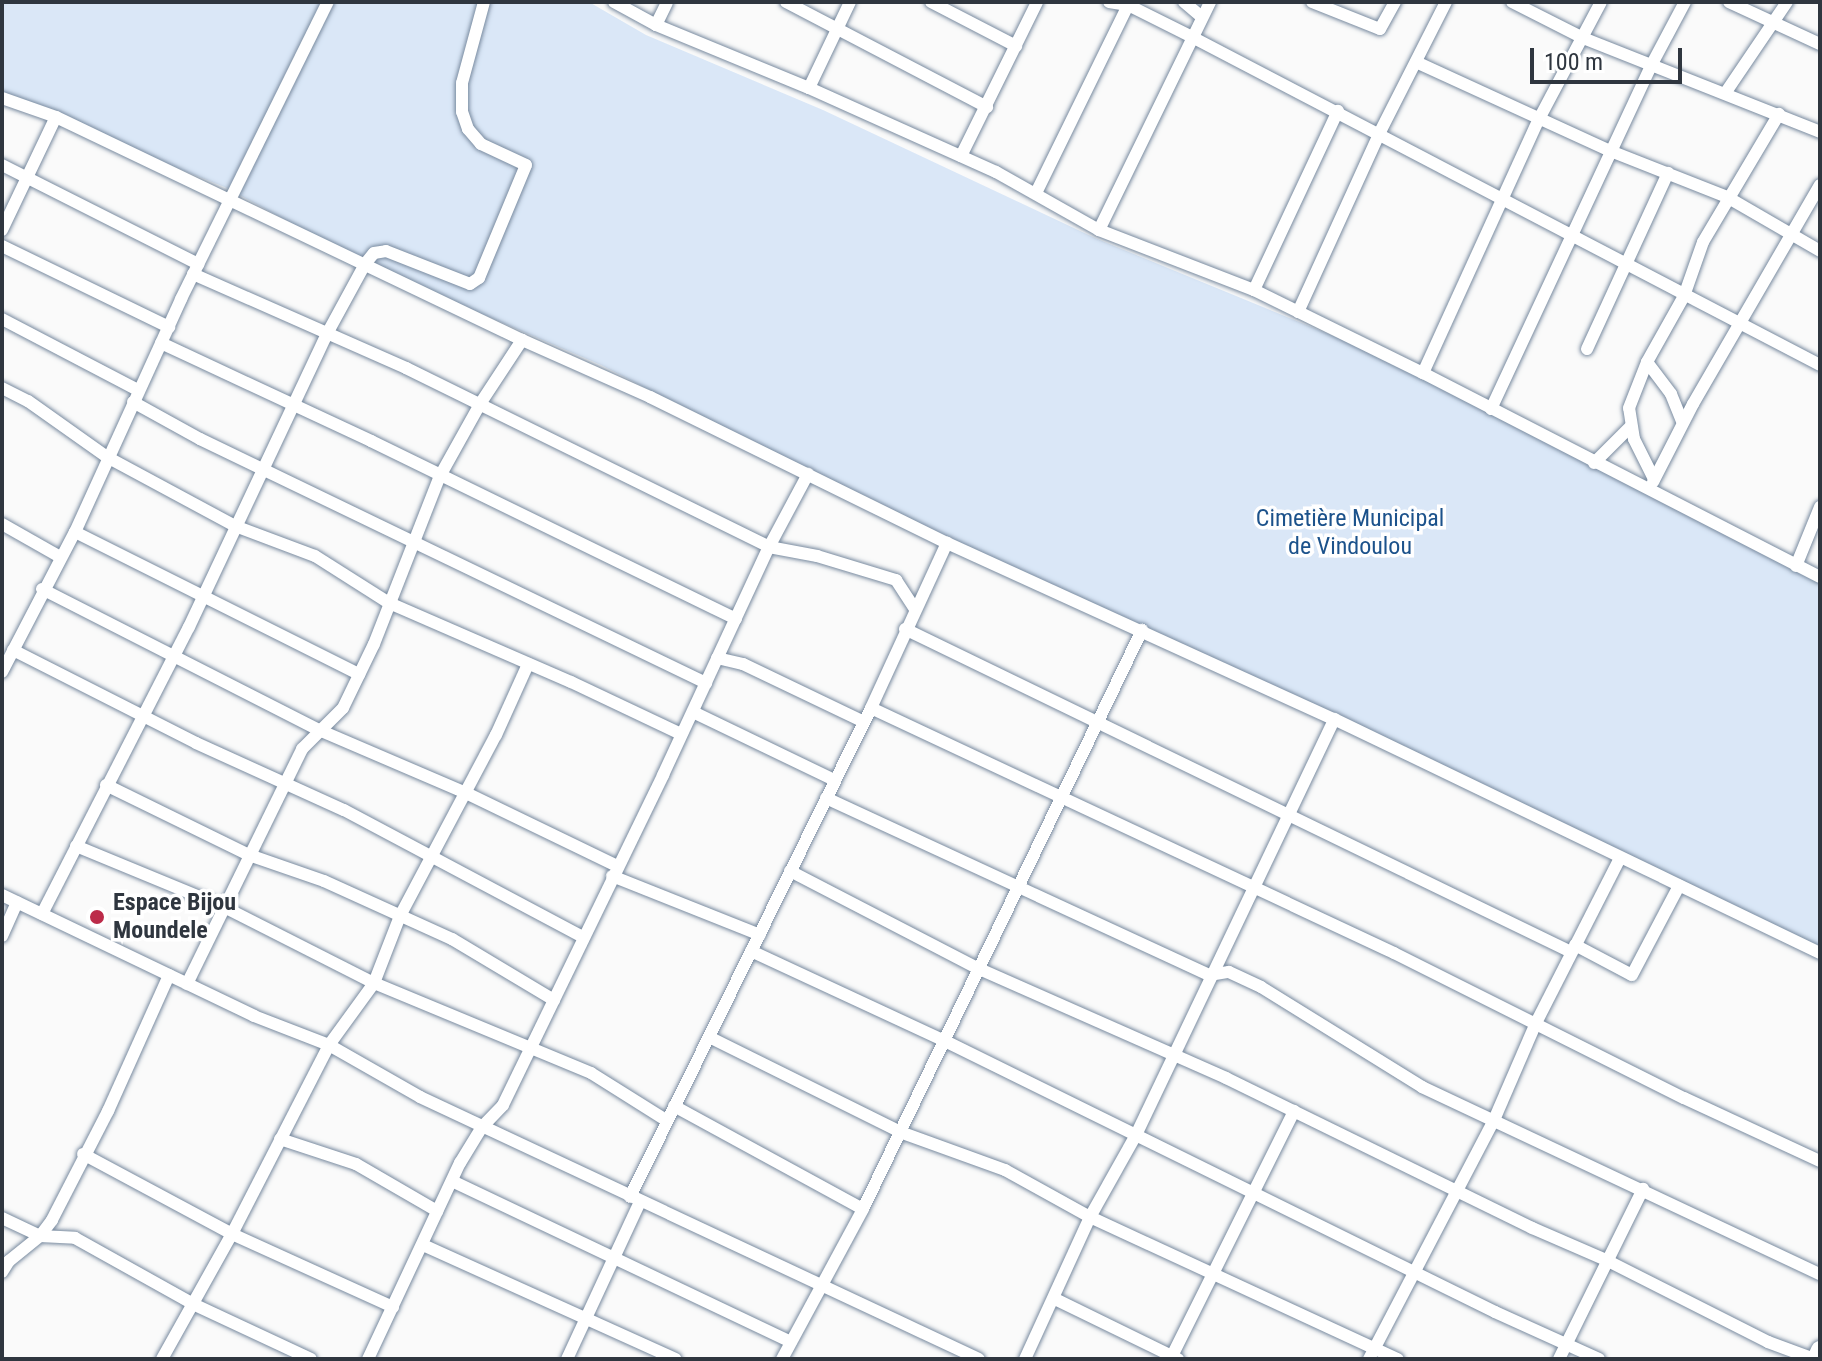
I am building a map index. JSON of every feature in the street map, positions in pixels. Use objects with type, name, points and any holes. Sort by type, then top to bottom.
[{"type":"highway","points":[[1815,1359],[1820,1350]]},
{"type":"street","points":[[2,672],[42,589],[75,532],[135,396],[328,2]]},
{"type":"street","points":[[42,914],[203,597],[235,526],[296,407],[328,332],[365,264],[374,253],[386,251],[470,284],[479,278],[526,165],[481,144],[468,129],[462,112],[462,83],[484,2]]},
{"type":"street","points":[[614,2],[656,25],[809,88],[961,156],[1036,193],[1099,230],[1254,290],[1423,373],[1649,492],[1820,577]]},
{"type":"street","points":[[656,25],[667,2]]},
{"type":"street","points":[[786,2],[987,107]]},
{"type":"street","points":[[809,88],[850,2]]},
{"type":"street","points":[[931,2],[1016,46]]},
{"type":"street","points":[[961,156],[1037,2]]},
{"type":"street","points":[[1109,2],[1128,5],[1338,111],[1820,365]]},
{"type":"street","points":[[1184,2],[1202,17]]},
{"type":"street","points":[[1099,230],[1210,2]]},
{"type":"street","points":[[1312,2],[1380,29],[1395,2]]},
{"type":"street","points":[[1298,312],[1379,134],[1446,2]]},
{"type":"street","points":[[1512,2],[1583,38],[1726,92],[1820,132]]},
{"type":"street","points":[[1423,373],[1539,119],[1601,2]]},
{"type":"street","points":[[1491,409],[1574,237],[1652,64],[1685,2]]},
{"type":"street","points":[[1729,2],[1820,44]]},
{"type":"street","points":[[1726,92],[1787,2]]},
{"type":"street","points":[[1036,193],[1128,5]]},
{"type":"street","points":[[1416,62],[1613,152],[1727,197],[1820,251]]},
{"type":"street","points":[[2,98],[56,117],[947,543],[1334,719],[1820,953]]},
{"type":"street","points":[[1254,290],[1338,111]]},
{"type":"street","points":[[1654,479],[1630,427],[1629,408],[1647,362],[1684,296],[1703,242],[1779,114]]},
{"type":"street","points":[[2,230],[56,117]]},
{"type":"street","points":[[2,165],[196,269],[480,404],[769,547],[817,556],[896,580],[915,609]]},
{"type":"street","points":[[1587,349],[1668,173]]},
{"type":"street","points":[[1649,492],[1683,423],[1820,185]]},
{"type":"street","points":[[2,246],[169,327]]},
{"type":"street","points":[[2,319],[135,396],[200,439],[706,683]]},
{"type":"street","points":[[187,984],[302,749],[319,730],[338,716],[359,674],[440,476],[480,404],[522,340]]},
{"type":"street","points":[[161,343],[736,619]]},
{"type":"street","points":[[1647,362],[1671,394],[1683,423]]},
{"type":"street","points":[[2,388],[28,401],[107,457],[235,526],[315,556],[389,603],[681,734]]},
{"type":"street","points":[[1594,463],[1630,427]]},
{"type":"street","points":[[368,1359],[452,1181],[482,1127],[503,1105],[769,547],[808,474]]},
{"type":"street","points":[[1796,566],[1820,507]]},
{"type":"street","points":[[2,524],[60,557]]},
{"type":"street","points":[[75,532],[359,674]]},
{"type":"street","points":[[567,1359],[615,1256],[666,1120],[871,708],[947,543]]},
{"type":"street","points":[[42,589],[319,730],[464,792],[615,871],[760,935]]},
{"type":"street","points":[[905,629],[1632,975],[1679,886]]},
{"type":"street","points":[[782,1359],[863,1209],[1142,630]]},
{"type":"street","points":[[13,650],[142,716],[344,810],[583,937]]},
{"type":"street","points":[[717,658],[743,664],[864,722]]},
{"type":"street","points":[[162,1359],[232,1234],[329,1045],[374,983],[400,916],[496,735],[528,664]]},
{"type":"street","points":[[871,708],[1820,1161]]},
{"type":"street","points":[[693,712],[834,780]]},
{"type":"street","points":[[1025,1359],[1090,1217],[1136,1135],[1209,975],[1334,719]]},
{"type":"street","points":[[106,785],[249,855],[324,881],[452,939],[554,1000]]},
{"type":"street","points":[[826,798],[1209,975],[1229,972],[1261,987],[1422,1087],[1820,1274]]},
{"type":"street","points":[[76,846],[224,907],[374,983],[591,1073],[666,1120]]},
{"type":"street","points":[[1369,1359],[1494,1120],[1536,1023],[1620,858]]},
{"type":"street","points":[[790,871],[977,968],[1294,1111],[1457,1192],[1606,1260],[1768,1342],[1815,1359]]},
{"type":"street","points":[[2,895],[254,1016],[329,1045],[420,1097],[482,1127],[820,1288],[979,1359]]},
{"type":"street","points":[[2,936],[17,902]]},
{"type":"street","points":[[751,951],[945,1041],[1253,1190],[1413,1272],[1599,1359]]},
{"type":"street","points":[[2,1272],[9,1261],[40,1236],[52,1220],[83,1154],[108,1111],[169,975]]},
{"type":"street","points":[[709,1037],[900,1132],[1005,1170],[1090,1217],[1398,1359]]},
{"type":"street","points":[[674,1106],[863,1209]]},
{"type":"street","points":[[1055,1299],[1175,1358],[1253,1190],[1294,1111]]},
{"type":"street","points":[[280,1139],[335,1155],[372,1172],[437,1211]]},
{"type":"street","points":[[83,1154],[232,1234],[393,1307]]},
{"type":"street","points":[[452,1181],[791,1342]]},
{"type":"street","points":[[1559,1359],[1643,1189]]},
{"type":"street","points":[[2,1218],[40,1236],[75,1238],[193,1304],[311,1359]]},
{"type":"street","points":[[423,1245],[675,1359]]},
{"type":"green space","name":"Cimetière Municipal de Vindoulou","points":[[2,2],[589,2],[646,35],[823,110],[1095,238],[1423,373],[1820,576],[1820,946],[1581,839],[947,543],[601,365],[365,264],[227,188],[5,99],[2,97]]},
{"type":"place","name":"Espace Bijou Moundele","points":[[97,917]]}]
